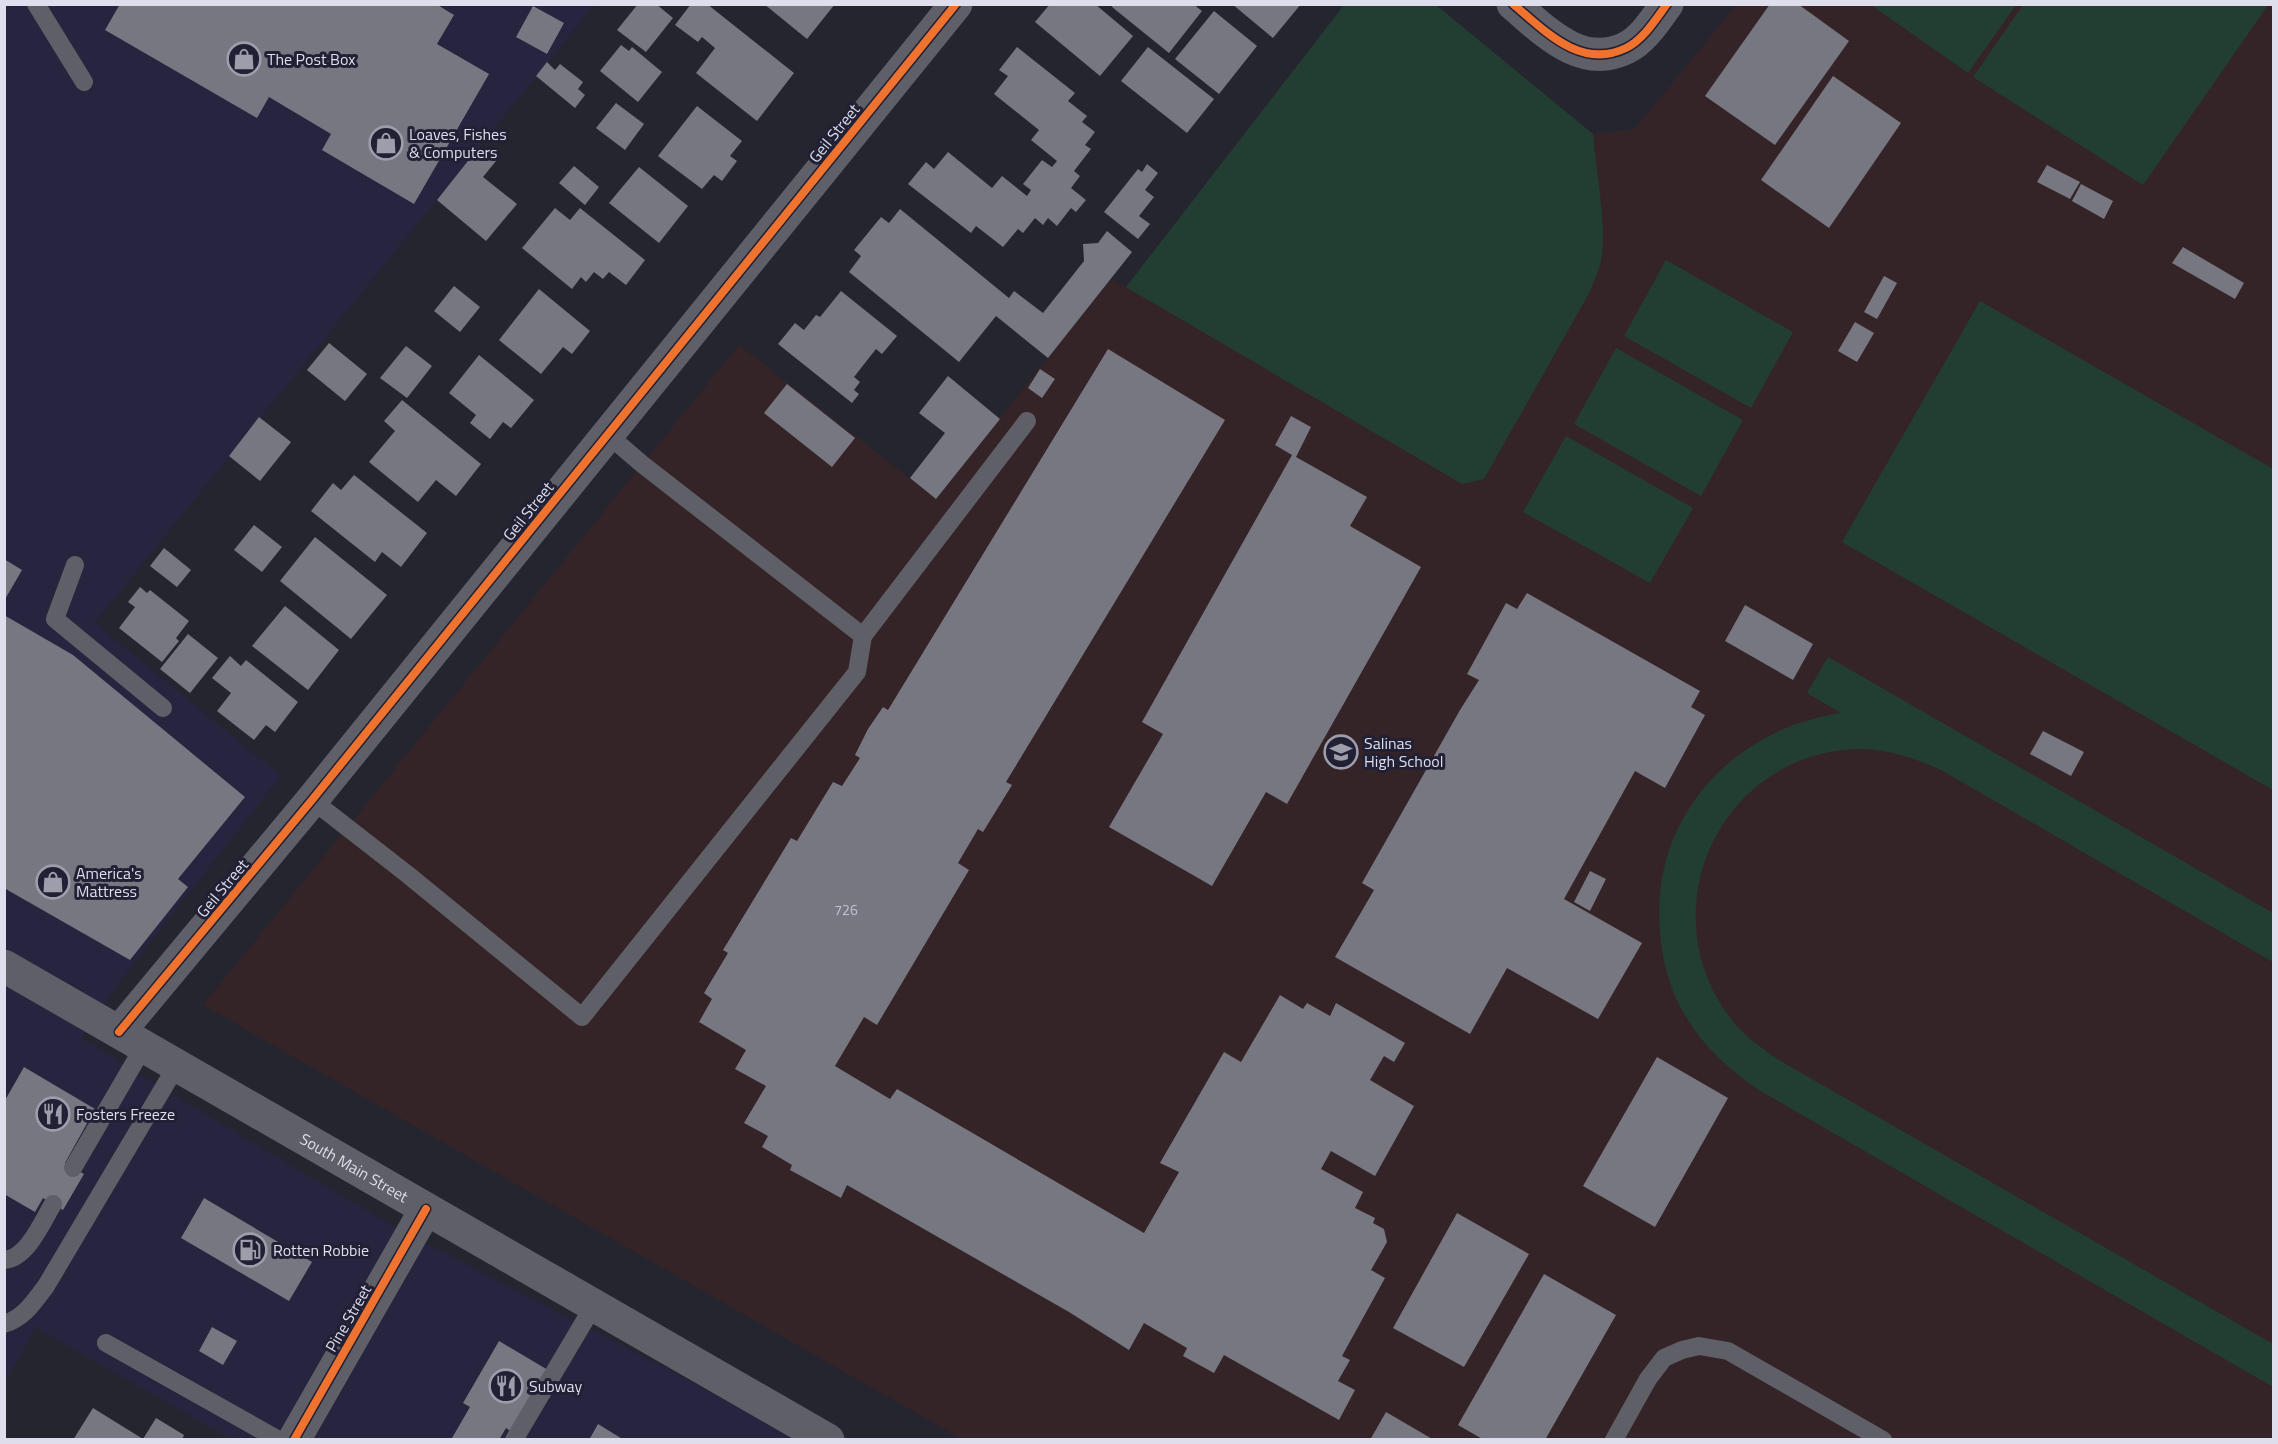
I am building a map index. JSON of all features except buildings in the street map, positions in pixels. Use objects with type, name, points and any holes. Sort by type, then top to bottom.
[{"type":"street","name":"Geil Street","points":[[131,1039],[312,800],[956,4]]},
{"type":"street","points":[[1513,4],[1569,48],[1587,55],[1627,48],[1646,32],[1667,4]]},
{"type":"street","name":"South Main Street","points":[[4,966],[828,1440]]},
{"type":"street","name":"Pine Street","points":[[294,1440],[426,1209]]},
{"type":"lane","points":[[36,4],[84,82]]},
{"type":"lane","points":[[312,800],[407,874],[582,1017],[857,672],[863,636],[1027,421]]},
{"type":"lane","points":[[607,434],[863,636]]},
{"type":"lane","points":[[75,565],[55,619],[163,708]]},
{"type":"lane","points":[[73,1168],[131,1039]]},
{"type":"lane","points":[[4,1324],[14,1321],[26,1312],[46,1286],[177,1065]]},
{"type":"lane","points":[[4,1260],[19,1256],[26,1249],[53,1204]]},
{"type":"lane","points":[[514,1440],[594,1305]]},
{"type":"lane","points":[[106,1343],[279,1440]]},
{"type":"lane","points":[[1614,1440],[1648,1378],[1664,1358],[1699,1346],[1728,1351],[1883,1440]]},
{"type":"shaded area","points":[[5,5],[594,5],[95,623],[281,776],[128,971],[82,1038],[393,1226],[802,1439],[231,1439],[36,1328],[5,1382]]},
{"type":"shaded area","name":"Salinas High School","points":[[1344,5],[1436,5],[1593,134],[1635,129],[1736,5],[2273,5],[2273,1439],[962,1439],[203,1005],[739,345],[936,499],[1110,279],[1126,287]]},
{"type":"green space","points":[[1344,5],[1436,5],[1593,134],[1603,227],[1602,255],[1598,270],[1588,295],[1484,479],[1462,484],[1126,287]]},
{"type":"green space","points":[[1871,5],[2016,5],[1968,73]]},
{"type":"green space","points":[[2023,5],[2268,5],[2143,185],[1973,77]]},
{"type":"green space","points":[[1666,260],[1793,332],[1751,408],[1624,336]]},
{"type":"green space","points":[[1980,301],[2273,469],[2273,790],[1842,542]]},
{"type":"green space","points":[[1616,348],[1743,420],[1701,496],[1574,424]]},
{"type":"green space","points":[[1566,436],[1693,508],[1650,583],[1523,512]]},
{"type":"green space","points":[[1828,657],[2273,913],[2273,962],[1943,771],[1903,756],[1860,749],[1811,757],[1769,777],[1736,807],[1712,845],[1698,887],[1696,932],[1707,977],[1732,1020],[1747,1036],[1777,1059],[2273,1344],[2273,1387],[1759,1090],[1718,1058],[1686,1017],[1671,986],[1661,942],[1660,890],[1669,852],[1684,817],[1706,786],[1733,759],[1765,738],[1802,722],[1841,713],[1807,693]]},
{"type":"cycle path","points":[[119,1032],[312,800],[956,4]]},
{"type":"cycle path","points":[[1513,4],[1551,36],[1579,51],[1594,54],[1610,54],[1638,40],[1667,4]]},
{"type":"cycle path","points":[[294,1440],[426,1209]]},
{"type":"place","name":"The Post Box","points":[[244,59]]},
{"type":"place","name":"Loaves, Fishes & Computers","points":[[386,143]]},
{"type":"place","name":"Salinas High School","points":[[1341,752]]},
{"type":"place","name":"America's Mattress","points":[[53,882]]},
{"type":"place","name":"Fosters Freeze","points":[[53,1114]]},
{"type":"place","name":"Rotten Robbie","points":[[250,1250]]},
{"type":"place","name":"Subway","points":[[506,1386]]}]
